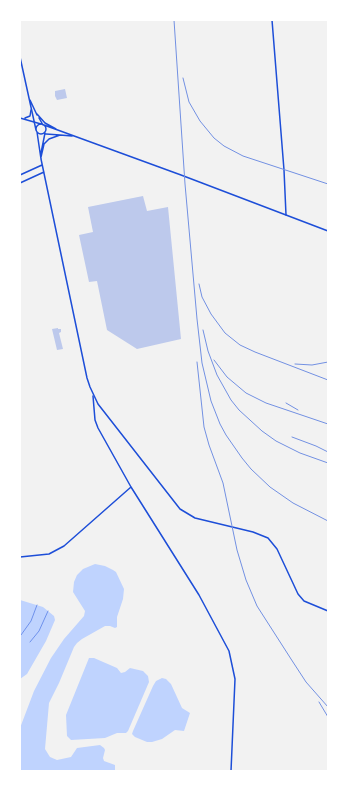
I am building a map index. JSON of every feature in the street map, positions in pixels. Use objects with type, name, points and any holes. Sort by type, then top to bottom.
[{"type":"street","points":[[272,20],[284,170],[286,215]]},
{"type":"street","points":[[20,57],[87,378],[93,396],[95,420],[131,487],[199,595],[229,652],[235,679],[231,771]]},
{"type":"street","points":[[28,96],[46,131],[42,145],[41,159]]},
{"type":"street","points":[[23,119],[28,117],[32,110]]},
{"type":"street","points":[[37,114],[45,123],[65,133]]},
{"type":"street","points":[[20,118],[182,175],[328,231]]},
{"type":"street","points":[[27,120],[31,122],[39,134],[68,135],[80,138]]},
{"type":"street","points":[[36,130],[37,127],[42,125]]},
{"type":"street","points":[[41,159],[44,144],[49,139],[60,135],[68,135]]},
{"type":"street","points":[[20,175],[42,165]]},
{"type":"street","points":[[20,183],[44,172]]},
{"type":"street","points":[[93,396],[180,509],[195,518],[246,530],[268,538],[277,549],[298,594],[304,601],[328,611]]},
{"type":"street","points":[[20,557],[49,554],[64,546],[131,487]]},
{"type":"path","points":[[21,635],[31,621],[37,605]]},
{"type":"path","points":[[30,642],[39,631],[48,611]]},
{"type":"water","points":[[95,564],[105,566],[116,572],[124,589],[123,599],[117,617],[117,627],[105,626],[82,639],[74,647],[49,703],[45,749],[50,757],[57,760],[71,757],[77,748],[100,745],[105,750],[103,758],[104,761],[115,765],[115,771],[20,771],[20,728],[34,691],[51,658],[64,639],[84,616],[85,611],[73,592],[74,582],[77,575],[83,569]]},
{"type":"water","points":[[20,600],[43,607],[54,616],[55,620],[46,641],[27,674],[20,679]]},
{"type":"water","points":[[89,658],[94,658],[117,668],[121,673],[130,668],[143,671],[148,676],[149,682],[126,733],[117,733],[105,738],[71,740],[67,736],[66,715]]},
{"type":"water","points":[[162,678],[166,679],[171,684],[182,708],[190,713],[184,731],[175,730],[162,739],[147,742],[135,737],[132,734],[153,686],[156,681]]},
{"type":"building","points":[[65,89],[67,98],[57,100],[55,91]]},
{"type":"building","points":[[143,196],[147,211],[168,207],[181,339],[137,349],[107,330],[97,281],[89,282],[79,235],[93,232],[88,207]]},
{"type":"building","points":[[52,329],[61,329],[61,332],[59,333],[63,349],[57,350]]},
{"type":"railway","points":[[174,20],[185,184],[197,319],[202,363],[211,401],[226,435],[251,469],[270,487],[293,503],[328,521]]},
{"type":"railway","points":[[183,78],[189,102],[200,121],[214,138],[224,146],[243,156],[328,184]]},
{"type":"railway","points":[[199,284],[202,297],[211,314],[225,333],[240,345],[328,380]]},
{"type":"railway","points":[[203,330],[208,351],[217,375],[231,400],[239,410],[262,431],[276,441],[300,453],[328,463]]},
{"type":"railway","points":[[214,360],[227,377],[246,393],[266,403],[328,424]]},
{"type":"railway","points":[[197,362],[204,427],[223,483],[237,550],[246,580],[257,606],[291,659],[306,682],[328,707]]},
{"type":"railway","points":[[295,364],[312,365],[328,362]]},
{"type":"railway","points":[[286,403],[298,410]]},
{"type":"railway","points":[[292,437],[328,452]]},
{"type":"railway","points":[[319,702],[328,717]]}]
